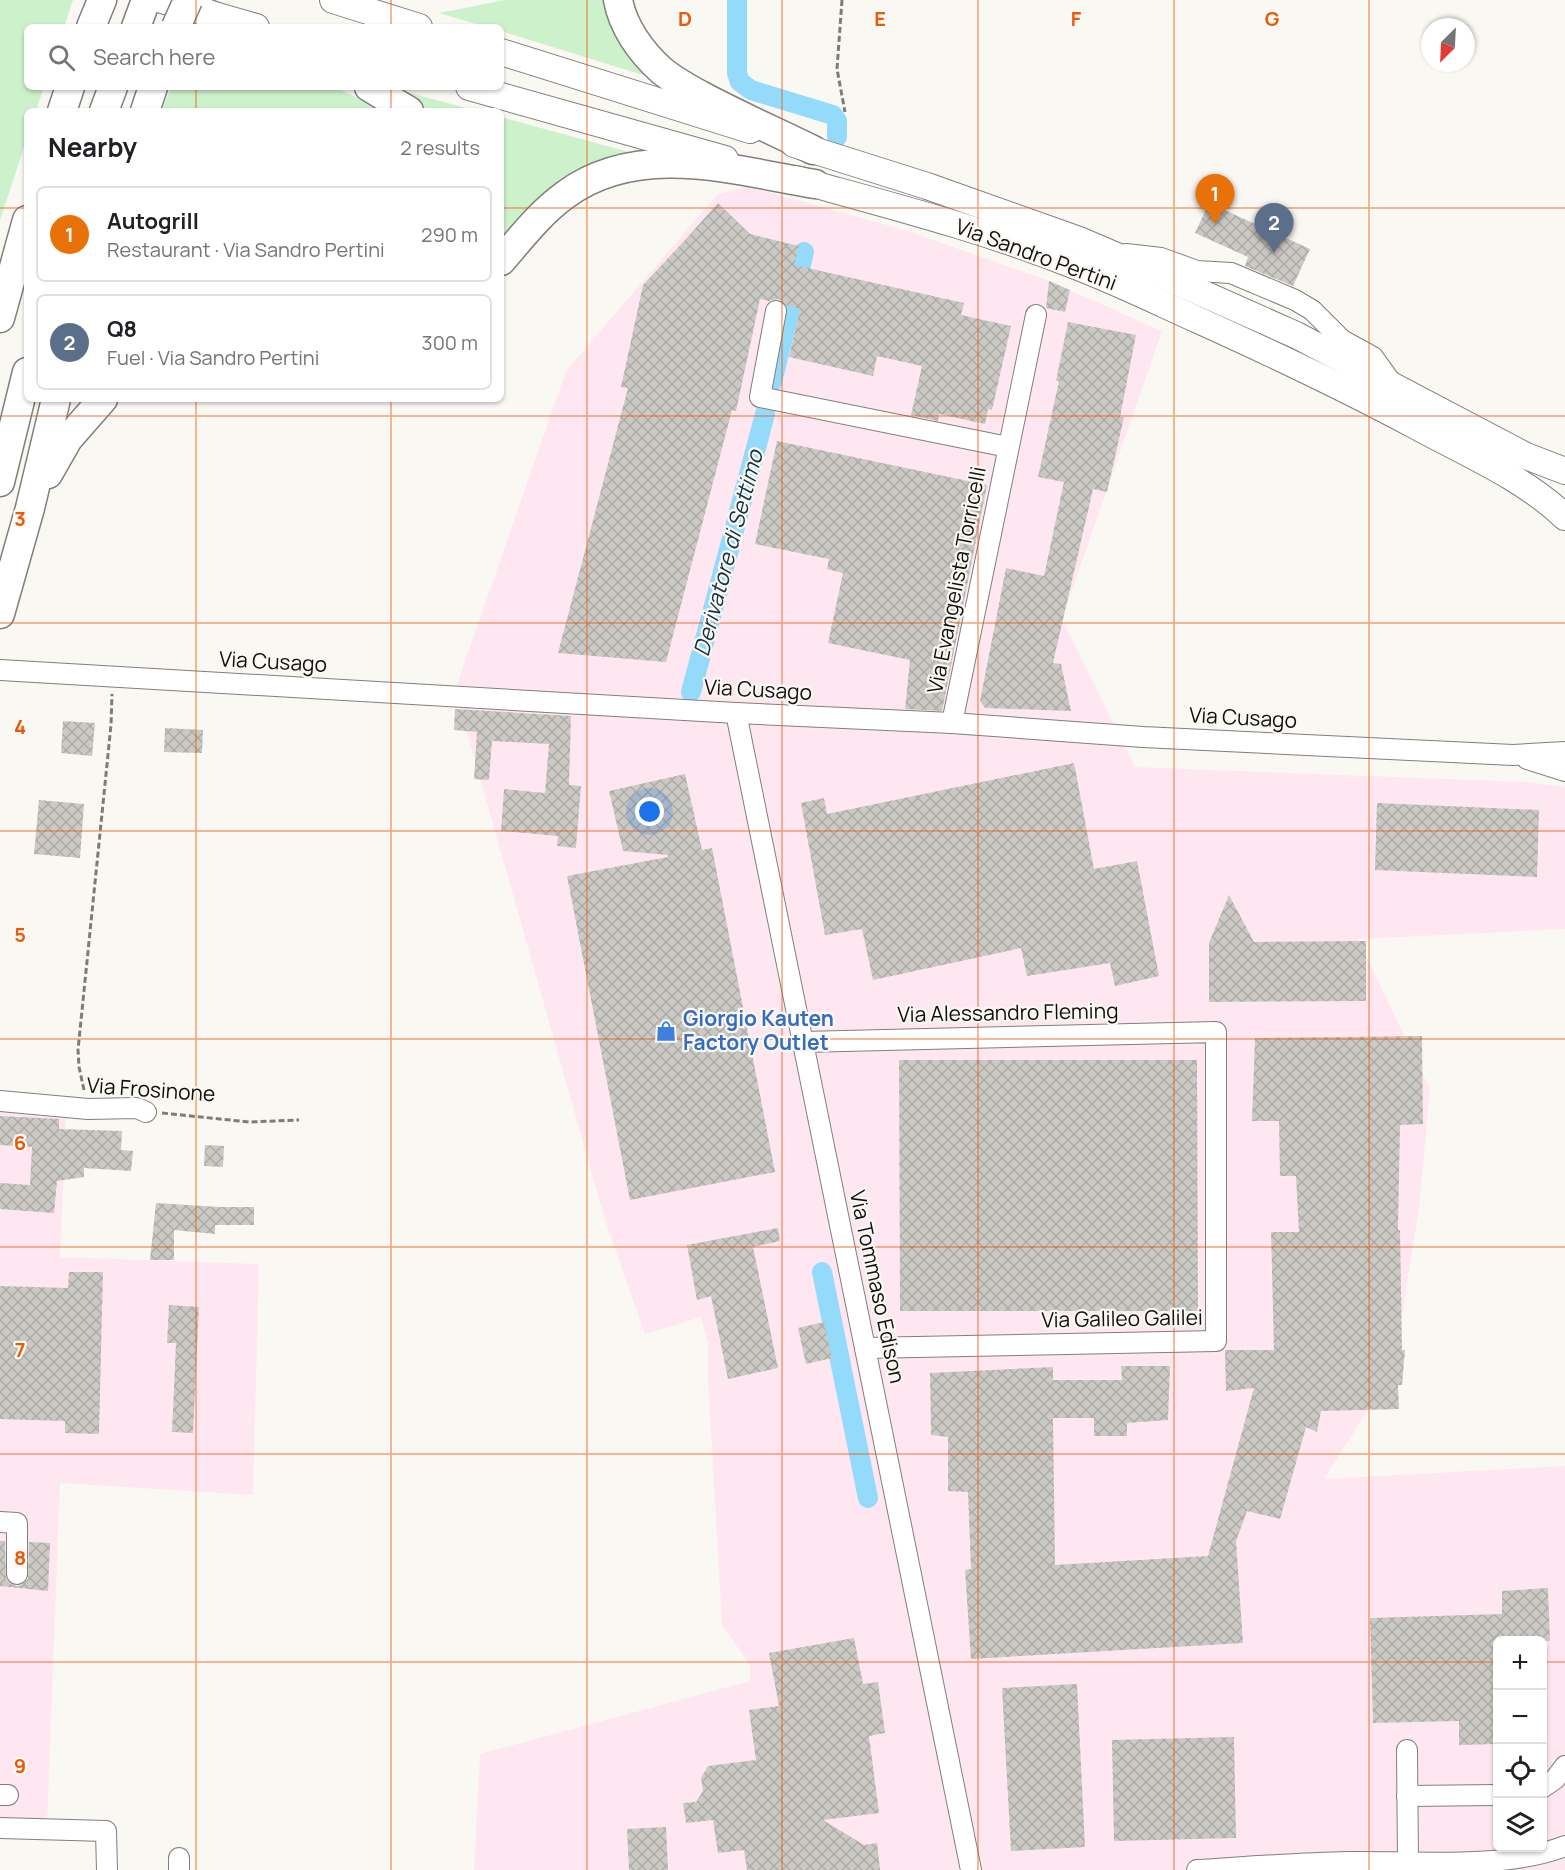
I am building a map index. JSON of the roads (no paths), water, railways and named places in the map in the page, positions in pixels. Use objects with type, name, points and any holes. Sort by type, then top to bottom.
[{"type":"highway","points":[[92,24],[102,0]]},
{"type":"highway","points":[[136,24],[146,0]]},
{"type":"highway","points":[[618,0],[632,34],[643,51],[661,70],[678,83],[721,106],[813,150]]},
{"type":"highway","points":[[179,24],[197,7],[231,24]]},
{"type":"highway","points":[[63,108],[69,90]]},
{"type":"highway","points":[[105,108],[112,90]]},
{"type":"highway","points":[[374,90],[404,108]]},
{"type":"highway","points":[[504,258],[542,215],[566,194],[616,169],[645,164],[690,164],[815,184]]},
{"type":"highway","points":[[0,318],[24,231]]},
{"type":"highway","points":[[0,482],[24,384]]},
{"type":"highway","points":[[0,614],[30,508],[55,402]]},
{"type":"highway","points":[[30,508],[52,464],[68,439],[100,402]]},
{"type":"main road","points":[[162,0],[197,7],[247,24]]},
{"type":"main road","points":[[333,0],[409,24]]},
{"type":"main road","name":"Via Sandro Pertini","points":[[504,53],[939,190],[1108,252],[1296,335],[1527,456],[1565,471]]},
{"type":"main road","name":"Via Sandro Pertini","points":[[480,90],[934,218],[1072,264],[1288,360],[1357,394],[1504,474],[1535,493],[1565,517]]},
{"type":"street","name":"Via Evangelista Torricelli","points":[[776,311],[760,398],[1008,447]]},
{"type":"street","name":"Via Evangelista Torricelli","points":[[952,723],[1036,315]]},
{"type":"street","name":"Via Cusago","points":[[0,670],[736,713],[952,723],[1143,736],[1513,755],[1565,752]]},
{"type":"street","name":"Via Tommaso Edison","points":[[736,713],[971,1870]]},
{"type":"street","name":"Via Cusago","points":[[1513,755],[1565,771]]},
{"type":"street","name":"Via Alessandro Fleming","points":[[803,1042],[1215,1032]]},
{"type":"street","name":"Via Galileo Galilei","points":[[865,1348],[1216,1341],[1215,1032]]},
{"type":"street","name":"Via Frosinone","points":[[0,1101],[88,1109],[137,1108],[146,1112]]},
{"type":"street","points":[[0,1522],[17,1523],[17,1574]]},
{"type":"street","points":[[1407,1750],[1408,1862]]},
{"type":"street","points":[[1547,1785],[1555,1779],[1565,1766]]},
{"type":"street","points":[[1407,1796],[1493,1795]]},
{"type":"street","points":[[0,1828],[106,1831],[107,1870]]},
{"type":"street","points":[[1197,1870],[1347,1862],[1493,1863],[1536,1856],[1565,1846]]},
{"type":"street","points":[[1493,1863],[1516,1870]]},
{"type":"waterway","name":"Derivatore di Settimo","points":[[737,0],[737,73],[740,82],[751,90],[833,115],[837,121],[837,137]]},
{"type":"waterway","name":"Derivatore di Settimo","points":[[772,382],[804,252]]},
{"type":"waterway","name":"Derivatore di Settimo","points":[[691,692],[765,414]]},
{"type":"waterway","name":"Derivatore di Settimo","points":[[822,1272],[868,1498]]},
{"type":"place","name":"Autogrill","points":[[1215,224]]},
{"type":"place","name":"Q8","points":[[1274,253]]},
{"type":"place","name":"Giorgio Kauten Factory Outlet","points":[[666,1031]]}]
